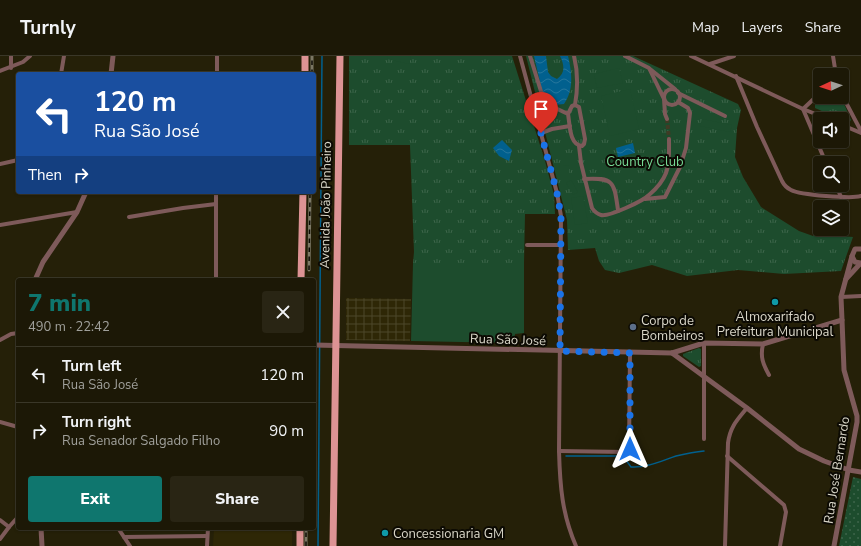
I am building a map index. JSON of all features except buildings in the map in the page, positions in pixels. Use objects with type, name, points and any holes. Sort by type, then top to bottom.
[{"type":"main road","points":[[305,56],[305,72]]},
{"type":"main road","name":"Avenida João Pinheiro","points":[[333,546],[332,345],[340,56]]},
{"type":"main road","name":"Avenida João Pinheiro","points":[[302,278],[303,194]]},
{"type":"main road","points":[[300,530],[300,546]]},
{"type":"street","points":[[11,56],[11,68]]},
{"type":"street","points":[[0,71],[11,68],[23,62],[30,56]]},
{"type":"street","points":[[61,72],[64,56]]},
{"type":"street","points":[[111,72],[113,56]]},
{"type":"street","points":[[217,56],[217,72]]},
{"type":"street","points":[[520,56],[557,193],[561,216],[560,482],[564,514],[576,546]]},
{"type":"street","points":[[530,56],[544,101],[568,114]]},
{"type":"street","points":[[574,56],[577,69],[576,105],[579,108],[585,139],[584,145],[579,146]]},
{"type":"street","points":[[625,56],[649,68],[677,92],[680,97],[678,102],[671,105],[667,103],[649,68]]},
{"type":"street","points":[[691,56],[813,113]]},
{"type":"street","points":[[710,64],[734,56]]},
{"type":"street","points":[[833,56],[835,68]]},
{"type":"street","points":[[736,76],[760,134],[782,182],[786,186],[796,192],[856,198],[861,196]]},
{"type":"street","points":[[667,119],[665,114],[664,99],[667,91],[672,89],[725,116]]},
{"type":"street","points":[[804,109],[813,100]]},
{"type":"street","points":[[576,105],[572,106],[568,114],[570,126],[574,141],[579,146],[584,179],[593,210],[604,215],[645,199],[665,196],[680,166],[686,148],[690,113],[688,108],[678,102]]},
{"type":"street","points":[[847,104],[861,132]]},
{"type":"street","points":[[804,109],[823,156]]},
{"type":"street","points":[[541,133],[552,129],[570,126]]},
{"type":"street","points":[[849,128],[861,132]]},
{"type":"street","points":[[645,199],[653,191],[666,172],[668,164],[669,139]]},
{"type":"street","points":[[0,164],[16,160]]},
{"type":"street","points":[[584,179],[605,179],[611,183],[615,192],[618,210]]},
{"type":"street","points":[[839,192],[841,197]]},
{"type":"street","points":[[36,278],[43,262],[77,212],[85,194]]},
{"type":"street","points":[[216,194],[216,278]]},
{"type":"street","points":[[129,217],[216,204]]},
{"type":"street","points":[[0,225],[77,212]]},
{"type":"street","points":[[527,245],[561,245]]},
{"type":"street","points":[[860,263],[855,262],[852,256],[855,249],[861,248]]},
{"type":"street","name":"Rua José Bernardo","points":[[834,546],[849,470],[857,416],[844,370],[841,297],[852,256]]},
{"type":"street","name":"Rua José Bernardo","points":[[845,280],[860,263]]},
{"type":"street","points":[[841,297],[861,296]]},
{"type":"street","name":"Rua São José","points":[[316,345],[672,353],[704,343],[763,344],[842,320]]},
{"type":"street","points":[[0,340],[11,334],[16,333]]},
{"type":"street","points":[[704,343],[704,439]]},
{"type":"street","points":[[763,344],[761,353],[762,361],[768,375]]},
{"type":"street","points":[[559,451],[626,452],[629,450],[630,353]]},
{"type":"street","points":[[672,353],[810,456],[849,470],[861,472]]},
{"type":"street","points":[[725,546],[729,433],[747,408]]},
{"type":"street","points":[[0,422],[16,426]]},
{"type":"street","points":[[727,456],[784,505],[786,512],[780,546]]},
{"type":"street","points":[[0,539],[16,519]]},
{"type":"street","points":[[0,520],[9,527]]},
{"type":"street","points":[[41,530],[42,546]]},
{"type":"street","points":[[119,530],[130,546]]},
{"type":"street","points":[[207,546],[208,530]]},
{"type":"street","points":[[124,537],[207,536]]},
{"type":"shaded area","points":[[346,298],[411,299],[410,341],[346,340]]},
{"type":"shaded area","points":[[214,530],[292,530],[292,546],[213,546]]},
{"type":"green space","points":[[349,56],[512,56],[545,161],[554,195],[555,214],[525,214],[524,263],[413,263],[414,252],[410,145],[349,145]]},
{"type":"green space","points":[[388,56],[411,56],[409,64],[387,59]]},
{"type":"green space","name":"Country Club","points":[[526,56],[633,56],[738,104],[741,110],[737,128],[735,157],[743,177],[761,207],[799,231],[813,236],[853,237],[841,271],[784,274],[738,270],[687,276],[652,265],[619,273],[605,270],[599,261],[595,248],[568,250],[567,220]]},
{"type":"green space","points":[[619,68],[623,83],[597,88],[594,74]]},
{"type":"green space","points":[[630,89],[639,129],[610,136],[601,96]]},
{"type":"green space","points":[[844,104],[848,112],[824,112],[815,108],[815,105]]},
{"type":"green space","points":[[702,119],[732,125],[730,132],[700,126]]},
{"type":"green space","points":[[569,165],[569,179],[563,179],[563,166]]},
{"type":"green space","points":[[571,180],[578,192],[573,195],[566,183]]},
{"type":"green space","points":[[583,196],[588,223],[575,225],[571,198]]},
{"type":"green space","points":[[413,263],[524,263],[524,333],[515,334],[515,343],[411,341]]},
{"type":"green space","points":[[699,348],[701,349],[701,366],[699,367],[683,356],[683,354]]},
{"type":"green space","points":[[853,477],[861,479],[861,546],[839,546]]},
{"type":"water","points":[[534,56],[546,56],[548,72],[551,76],[557,79],[563,71],[560,56],[568,56],[571,87],[564,104],[554,105],[544,99]]},
{"type":"water","points":[[502,140],[512,150],[509,161],[499,156],[493,148]]},
{"type":"water","points":[[633,143],[635,153],[618,157],[616,148]]},
{"type":"waterway","points":[[318,546],[322,56]]},
{"type":"waterway","points":[[566,456],[623,456],[631,467],[637,467],[654,464],[676,456],[704,451]]},
{"type":"tunnel","points":[[667,119],[669,139]]},
{"type":"railway","points":[[312,56],[312,72]]},
{"type":"railway","points":[[309,270],[310,194]]},
{"type":"railway","points":[[306,530],[306,546]]},
{"type":"place","name":"Almoxarifado Prefeitura Municipal","points":[[775,302]]},
{"type":"place","name":"Corpo de Bombeiros","points":[[633,327]]},
{"type":"place","name":"Concessionaria GM","points":[[385,533]]},
{"type":"route","points":[[541,133],[557,193],[561,216],[560,351],[630,353],[630,449]]}]
